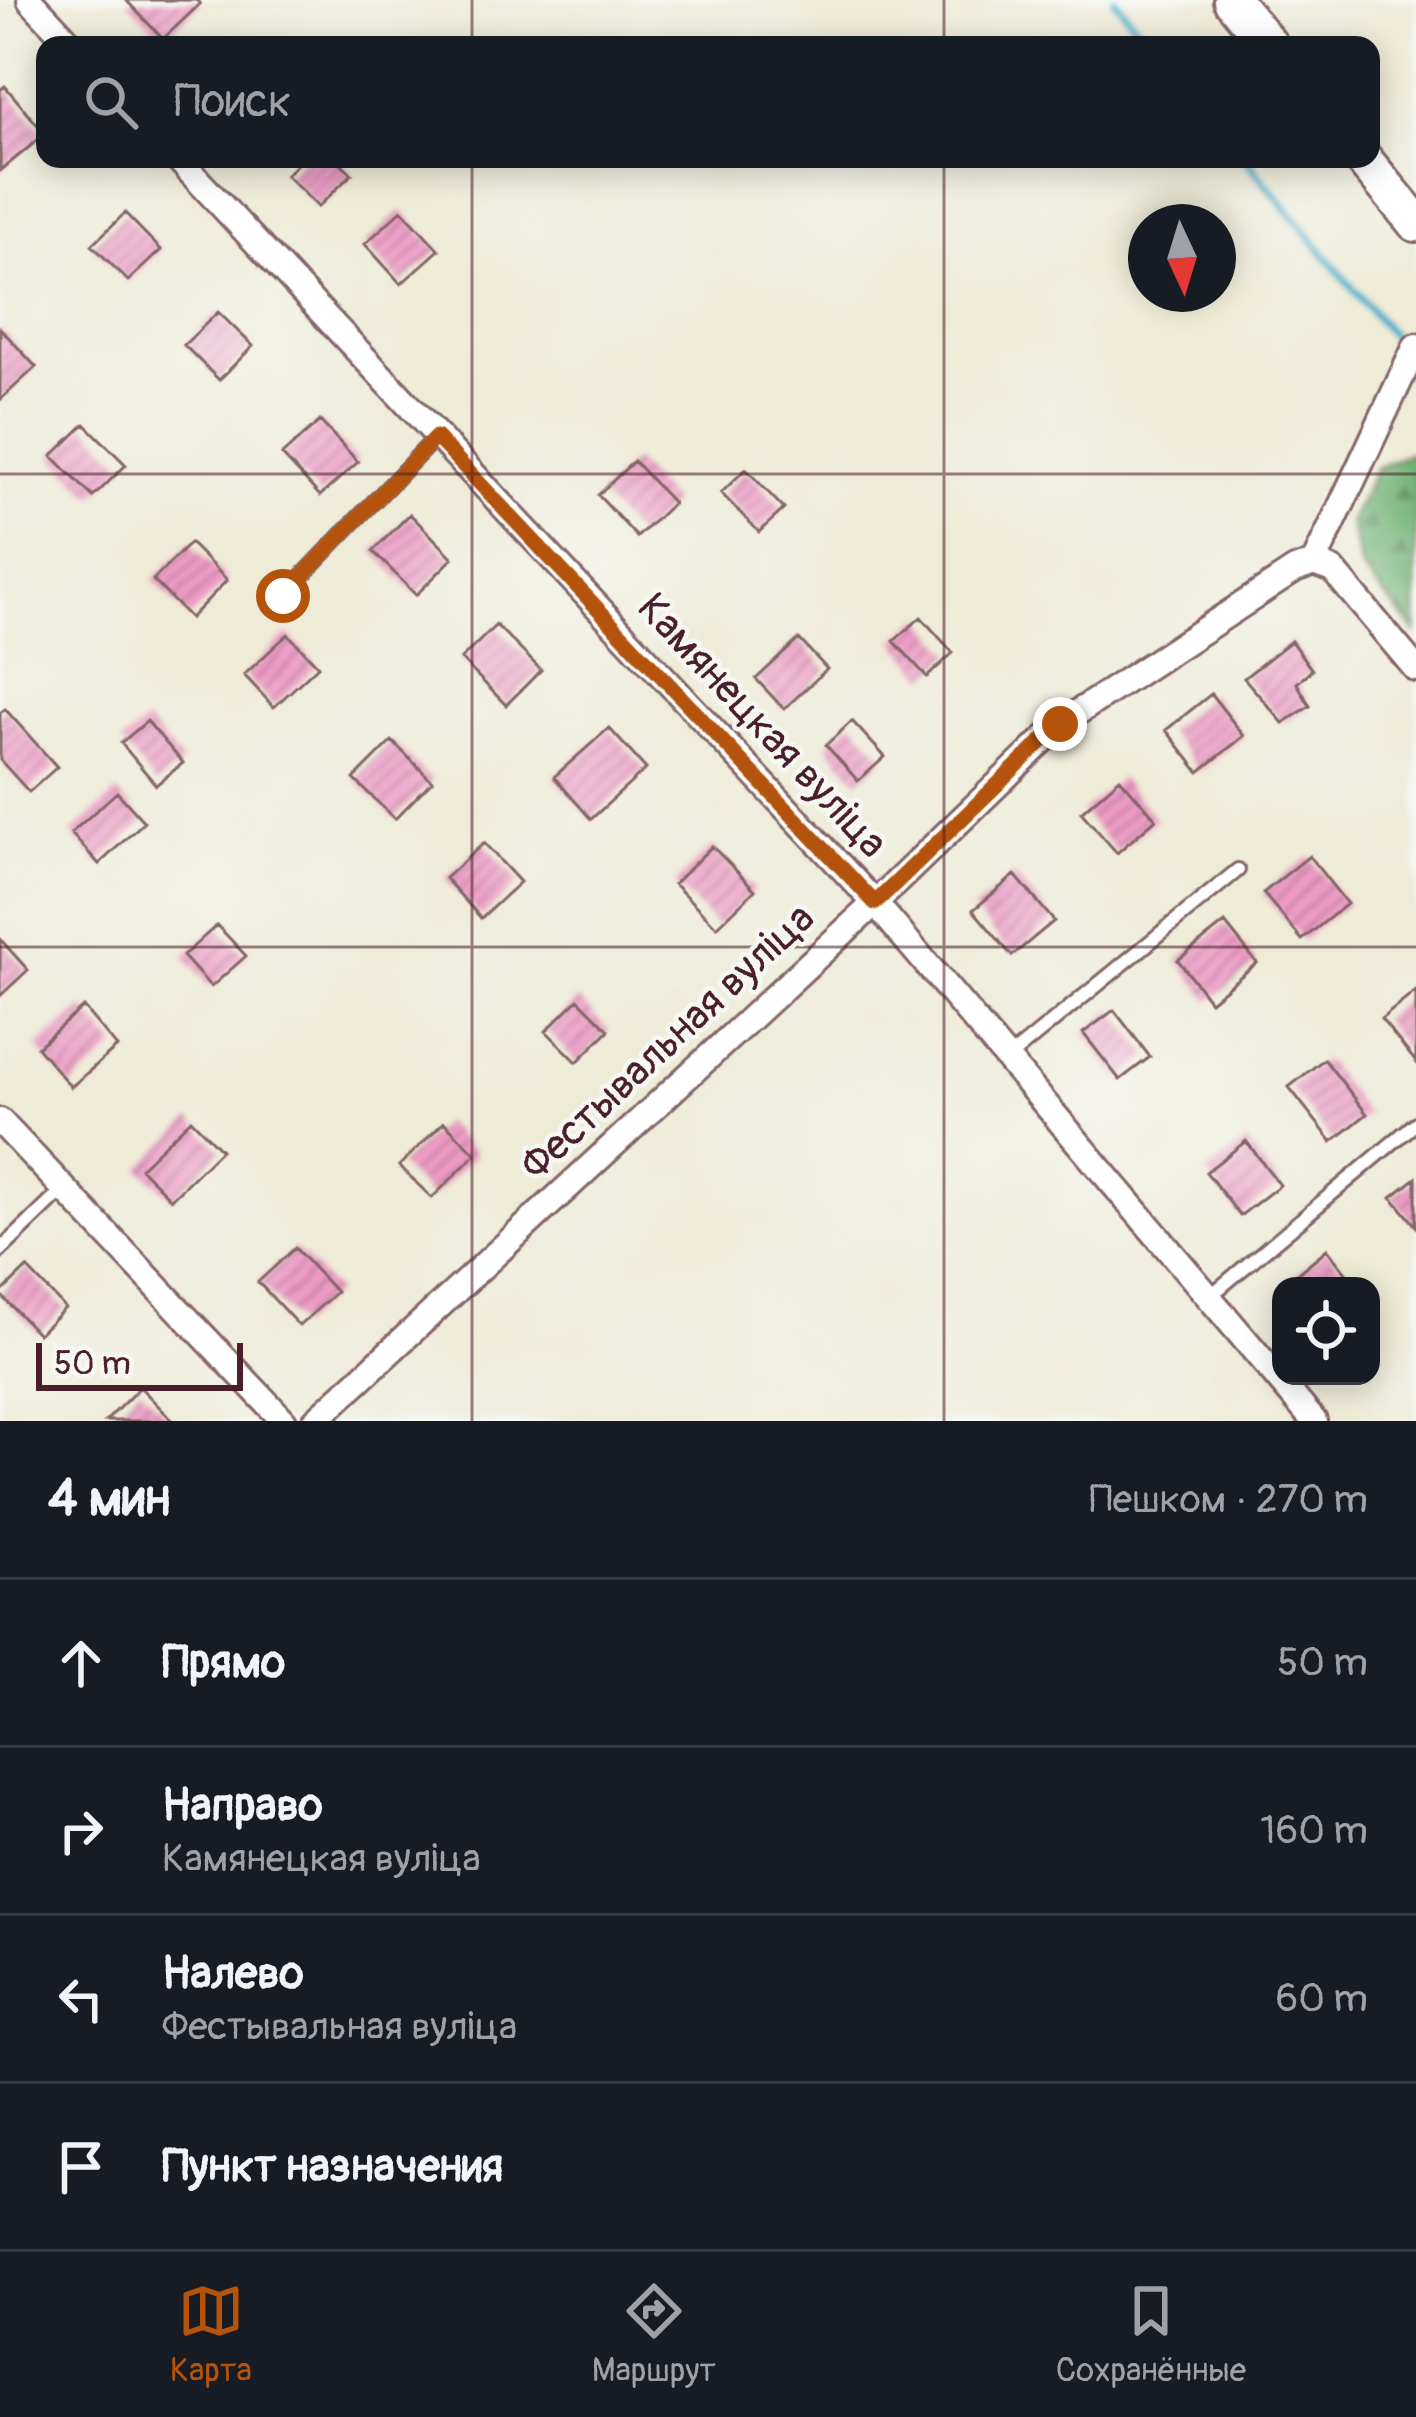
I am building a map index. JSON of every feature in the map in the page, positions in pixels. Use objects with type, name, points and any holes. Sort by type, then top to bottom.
[{"type":"main road","points":[[1232,0],[1262,36]]},
{"type":"main road","points":[[1370,168],[1416,223]]},
{"type":"street","points":[[30,0],[63,36]]},
{"type":"street","name":"Камянецкая вуліца","points":[[186,168],[875,903],[1314,1421]]},
{"type":"street","points":[[1412,355],[1323,567],[1416,669]]},
{"type":"street","name":"Фестывальная вуліца","points":[[315,1421],[875,903],[1060,724],[1295,570],[1323,567]]},
{"type":"street","points":[[0,1120],[284,1421]]},
{"type":"lane","points":[[283,596],[436,437]]},
{"type":"lane","points":[[1007,1059],[1238,870]]},
{"type":"lane","points":[[1209,1297],[1416,1123]]},
{"type":"lane","points":[[0,1251],[65,1189]]},
{"type":"green space","points":[[1411,453],[1416,459],[1416,633],[1361,568],[1350,522],[1376,468]]},
{"type":"building","points":[[126,0],[196,0],[200,4],[166,36],[160,36]]},
{"type":"building","points":[[5,86],[36,123],[36,141],[0,171],[0,90]]},
{"type":"building","points":[[293,168],[346,168],[352,174],[318,207],[286,175]]},
{"type":"building","points":[[402,210],[439,250],[401,284],[365,244]]},
{"type":"building","points":[[125,213],[161,250],[128,281],[92,245]]},
{"type":"building","points":[[218,312],[253,346],[219,380],[184,345]]},
{"type":"building","points":[[0,328],[36,367],[0,400]]},
{"type":"building","points":[[320,421],[358,462],[320,496],[282,455]]},
{"type":"building","points":[[85,424],[126,465],[93,497],[52,456]]},
{"type":"building","points":[[634,461],[673,503],[637,537],[598,495]]},
{"type":"building","points":[[746,469],[784,509],[759,532],[721,493]]},
{"type":"building","points":[[410,514],[453,558],[416,595],[373,551]]},
{"type":"building","points":[[190,543],[227,580],[190,618],[153,580]]},
{"type":"building","points":[[921,617],[953,653],[927,677],[894,641]]},
{"type":"building","points":[[496,625],[541,670],[506,705],[461,659]]},
{"type":"building","points":[[288,634],[318,666],[274,707],[244,675]]},
{"type":"building","points":[[799,639],[827,669],[784,709],[756,679]]},
{"type":"building","points":[[1291,641],[1312,670],[1297,683],[1310,706],[1283,723],[1244,678]]},
{"type":"building","points":[[1211,694],[1244,736],[1199,772],[1166,730]]},
{"type":"building","points":[[5,709],[57,767],[29,792],[0,760],[0,713]]},
{"type":"building","points":[[147,721],[183,763],[156,785],[121,743]]},
{"type":"building","points":[[852,721],[885,757],[858,781],[826,745]]},
{"type":"building","points":[[609,728],[646,769],[591,819],[554,777]]},
{"type":"building","points":[[392,741],[432,781],[395,819],[354,779]]},
{"type":"building","points":[[1120,778],[1156,819],[1117,853],[1081,812]]},
{"type":"building","points":[[117,792],[144,822],[99,864],[71,833]]},
{"type":"building","points":[[484,843],[520,882],[481,918],[445,878]]},
{"type":"building","points":[[712,846],[755,890],[717,927],[674,884]]},
{"type":"building","points":[[1309,856],[1347,904],[1302,940],[1263,893]]},
{"type":"building","points":[[1015,875],[1054,921],[1012,956],[973,910]]},
{"type":"building","points":[[1225,923],[1257,963],[1210,1001],[1178,960]]},
{"type":"building","points":[[217,925],[246,956],[211,987],[183,956]]},
{"type":"building","points":[[0,939],[28,970],[0,996]]},
{"type":"building","points":[[1416,991],[1416,1062],[1381,1019]]},
{"type":"building","points":[[578,999],[609,1030],[577,1062],[546,1031]]},
{"type":"building","points":[[83,1007],[117,1047],[71,1087],[37,1047]]},
{"type":"building","points":[[1114,1010],[1150,1057],[1120,1080],[1083,1033]]},
{"type":"building","points":[[1324,1059],[1367,1114],[1332,1142],[1289,1087]]},
{"type":"building","points":[[191,1119],[221,1150],[171,1199],[140,1168]]},
{"type":"building","points":[[444,1122],[476,1154],[432,1198],[399,1166]]},
{"type":"building","points":[[1246,1141],[1280,1185],[1240,1216],[1206,1172]]},
{"type":"building","points":[[1416,1178],[1416,1226],[1392,1197]]},
{"type":"building","points":[[295,1248],[336,1292],[299,1326],[258,1282]]},
{"type":"building","points":[[1327,1249],[1349,1277],[1293,1277]]},
{"type":"building","points":[[27,1268],[65,1308],[38,1334],[0,1294]]},
{"type":"building","points":[[140,1387],[173,1421],[106,1421]]},
{"type":"waterway","points":[[1115,0],[1145,36]]},
{"type":"waterway","points":[[1253,168],[1405,352]]},
{"type":"route","points":[[283,596],[436,437],[875,903],[1060,724]]}]
